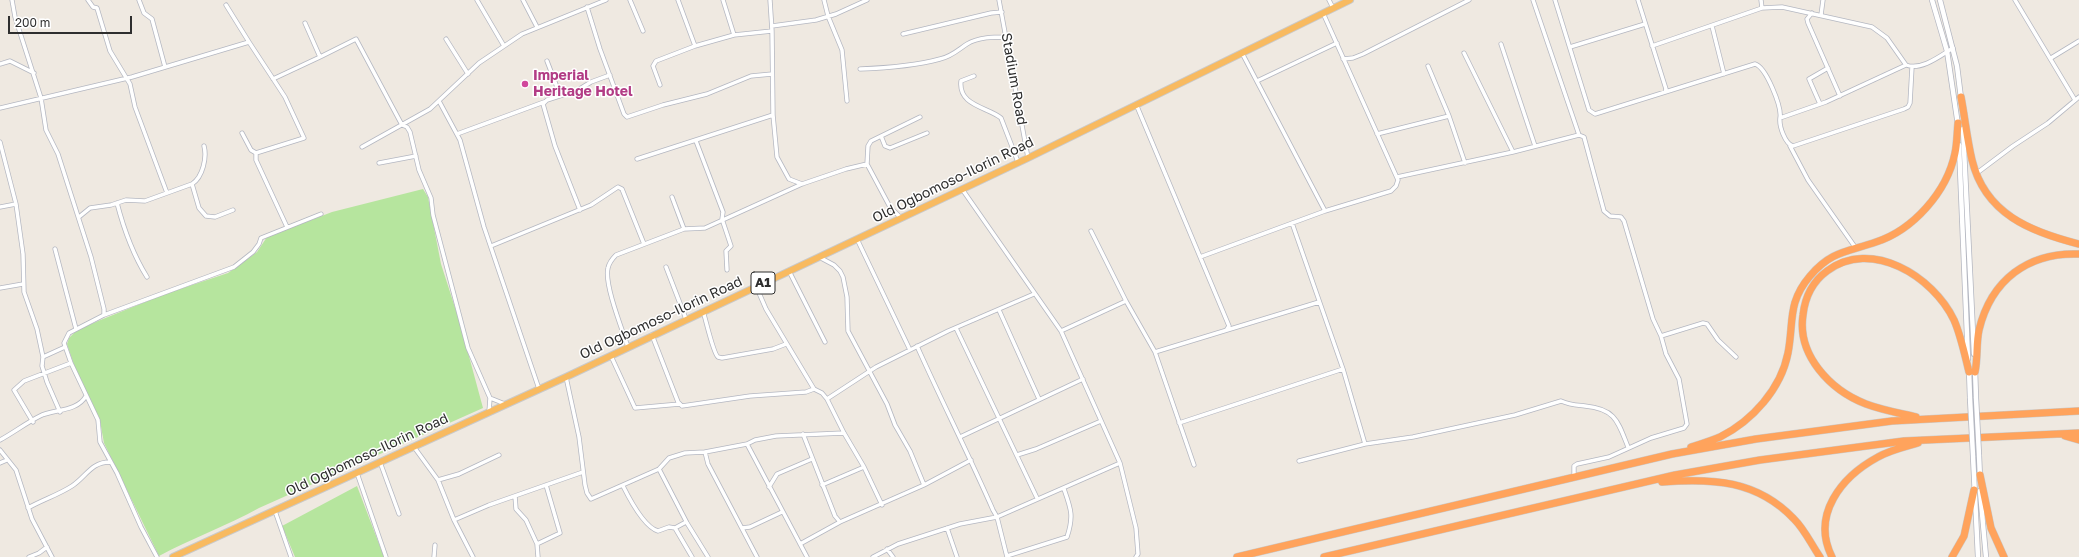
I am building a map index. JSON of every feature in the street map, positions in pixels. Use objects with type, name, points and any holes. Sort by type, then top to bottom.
[{"type":"highway","name":"Old Ogbomoso-Ilorin Road","points":[[173,557],[566,377],[611,354],[1028,158],[1333,8],[1340,2],[1350,0]]},
{"type":"highway","points":[[1961,97],[1972,161],[1977,173],[1993,200],[2005,213],[2022,225],[2043,234],[2079,244]]},
{"type":"highway","points":[[1672,454],[1720,437],[1744,421],[1765,401],[1781,374],[1786,360],[1792,309],[1803,285],[1828,260],[1855,247],[1876,242],[1902,230],[1930,205],[1946,178],[1955,154],[1958,123]]},
{"type":"highway","points":[[1972,372],[1979,331],[1987,306],[1994,294],[2017,270],[2028,263],[2052,256],[2079,254]]},
{"type":"highway","points":[[1924,418],[1866,404],[1841,390],[1814,364],[1807,352],[1801,326],[1805,301],[1818,279],[1837,265],[1859,258],[1879,260],[1919,278],[1937,296],[1954,320],[1972,372]]},
{"type":"highway","points":[[1237,557],[1672,454],[1825,429],[1924,418],[2079,411]]},
{"type":"highway","points":[[1324,557],[1675,475],[1760,460],[1832,450],[1928,440],[2079,433]]},
{"type":"highway","points":[[2057,434],[2079,440]]},
{"type":"highway","points":[[1832,557],[1826,541],[1825,526],[1827,510],[1840,486],[1851,476],[1877,458],[1928,440]]},
{"type":"highway","points":[[1980,475],[1992,528],[2004,557]]},
{"type":"highway","points":[[1642,483],[1691,480],[1722,481],[1755,491],[1769,498],[1794,519],[1820,557]]},
{"type":"highway","points":[[1952,557],[1964,536],[1974,490]]},
{"type":"street","points":[[88,0],[93,7],[97,8],[110,51],[125,79],[130,84],[135,107],[167,193]]},
{"type":"street","points":[[139,0],[144,13],[152,19],[165,67]]},
{"type":"street","points":[[477,0],[504,46]]},
{"type":"street","points":[[523,0],[537,27]]},
{"type":"street","points":[[362,147],[422,115],[468,74],[504,46],[537,27],[606,0]]},
{"type":"street","points":[[630,0],[643,31]]},
{"type":"street","points":[[678,0],[695,46]]},
{"type":"street","points":[[723,0],[734,35]]},
{"type":"street","points":[[770,0],[772,26],[773,115],[777,157],[789,179],[802,184]]},
{"type":"street","points":[[824,0],[828,16],[842,50],[848,102]]},
{"type":"street","points":[[772,26],[828,16],[867,0]]},
{"type":"street","name":"Stadium Road","points":[[999,0],[1028,158]]},
{"type":"street","points":[[1329,0],[1333,8]]},
{"type":"street","points":[[1343,59],[1353,58],[1363,54],[1469,0]]},
{"type":"street","points":[[1533,0],[1579,135]]},
{"type":"street","points":[[1555,0],[1589,110],[1592,114],[1755,64],[1759,65],[1780,107],[1780,123],[1808,180],[1855,247]]},
{"type":"street","points":[[1638,0],[1666,89],[1665,92]]},
{"type":"street","points":[[1761,0],[1762,8]]},
{"type":"street","points":[[1821,15],[1822,0]]},
{"type":"street","points":[[1932,0],[1947,51],[1958,123],[1972,372]]},
{"type":"street","points":[[1940,0],[1952,48],[1961,97],[1973,398],[1974,490],[1978,557]]},
{"type":"street","points":[[2015,0],[2040,44],[2051,58],[2075,100]]},
{"type":"street","points":[[13,1],[15,17],[42,98],[46,130],[58,154],[91,257],[104,315]]},
{"type":"street","points":[[226,5],[285,97],[304,138],[256,152],[251,150],[242,133]]},
{"type":"street","points":[[587,7],[600,49],[624,114],[627,117],[663,105],[707,94],[751,76],[772,74]]},
{"type":"street","points":[[1652,46],[1762,8],[1782,7],[1862,24],[1879,31],[1887,38],[1906,65],[1912,67],[1919,66],[1952,48]]},
{"type":"street","points":[[903,34],[990,13],[1002,12]]},
{"type":"street","points":[[1200,257],[1325,211],[1391,191],[1398,183],[1397,177],[1323,13]]},
{"type":"street","points":[[1812,13],[1807,19],[1840,96]]},
{"type":"street","points":[[305,23],[320,57]]},
{"type":"street","points":[[1570,47],[1646,24]]},
{"type":"street","points":[[1712,26],[1724,74]]},
{"type":"street","points":[[660,85],[654,70],[654,64],[695,46],[734,35],[772,31]]},
{"type":"street","points":[[860,69],[906,67],[940,60],[948,57],[969,43],[991,37],[1006,37]]},
{"type":"street","points":[[273,79],[356,39],[402,125],[407,127],[410,132],[419,170],[431,198],[432,214],[468,348],[490,398],[489,412]]},
{"type":"street","points":[[446,39],[468,74]]},
{"type":"street","points":[[2051,58],[2079,41]]},
{"type":"street","points":[[0,108],[125,79],[249,42]]},
{"type":"street","points":[[1257,81],[1336,43]]},
{"type":"street","points":[[1501,44],[1535,146]]},
{"type":"street","points":[[1242,53],[1325,211]]},
{"type":"street","points":[[1464,53],[1513,152]]},
{"type":"street","points":[[0,64],[10,61],[34,73]]},
{"type":"street","points":[[547,61],[560,95]]},
{"type":"street","points":[[1780,118],[1840,96],[1906,65]]},
{"type":"street","points":[[1428,66],[1449,116],[1465,163]]},
{"type":"street","points":[[1790,145],[1793,146],[1860,125],[1908,107],[1910,103],[1912,67]]},
{"type":"street","points":[[1820,104],[1809,79],[1828,68]]},
{"type":"street","points":[[457,134],[560,95],[578,90],[591,82],[610,75]]},
{"type":"street","points":[[974,76],[961,81],[964,95],[980,108],[1000,116],[1018,162]]},
{"type":"street","points":[[1977,173],[2013,146],[2048,123],[2079,97]]},
{"type":"street","points":[[439,101],[457,134],[491,246],[539,389]]},
{"type":"street","points":[[544,102],[544,107],[555,146],[580,210]]},
{"type":"street","points":[[1136,104],[1229,328]]},
{"type":"street","points":[[637,159],[773,115]]},
{"type":"street","points":[[1377,134],[1449,116]]},
{"type":"street","points":[[901,218],[888,204],[868,164],[869,143],[920,117]]},
{"type":"street","points":[[881,136],[885,146],[890,148],[927,133]]},
{"type":"street","points":[[1397,177],[1513,152],[1579,135],[1584,137],[1604,211],[1610,216],[1621,218],[1624,221],[1666,354],[1679,379],[1687,424],[1676,431],[1628,447],[1609,457],[1577,464],[1574,466],[1574,478]]},
{"type":"street","points":[[696,141],[723,212],[722,219],[730,246],[726,251],[727,270]]},
{"type":"street","points":[[0,142],[16,204],[23,254],[23,284],[25,300],[37,329],[43,356],[42,366],[60,412]]},
{"type":"street","points":[[78,217],[90,208],[117,204],[126,200],[145,200],[192,184],[198,178],[205,161],[206,154],[204,146]]},
{"type":"street","points":[[256,152],[256,160],[287,227]]},
{"type":"street","points":[[379,164],[416,156]]},
{"type":"street","points":[[628,347],[608,285],[608,270],[610,261],[616,255],[656,241],[684,229],[705,228],[802,184],[846,168],[868,164]]},
{"type":"street","points":[[192,184],[200,208],[206,216],[214,217],[233,210]]},
{"type":"street","points":[[491,246],[580,210],[598,201],[613,189],[621,188],[644,244]]},
{"type":"street","points":[[962,189],[1061,332],[1120,463],[1136,528],[1138,554],[1136,557]]},
{"type":"street","points":[[672,197],[684,229]]},
{"type":"street","points":[[0,207],[16,204]]},
{"type":"street","points":[[117,204],[126,236],[138,262],[148,277]]},
{"type":"street","points":[[723,212],[731,216]]},
{"type":"street","points":[[157,557],[141,527],[117,473],[100,442],[98,420],[86,396],[64,343],[67,336],[76,329],[104,315],[234,267],[253,252],[259,244],[261,238],[321,214]]},
{"type":"street","points":[[1292,223],[1343,369],[1365,444]]},
{"type":"street","points":[[1091,231],[1126,301],[1155,352],[1194,465]]},
{"type":"street","points":[[857,239],[910,350]]},
{"type":"street","points":[[55,249],[76,329]]},
{"type":"street","points":[[818,257],[834,265],[843,277],[847,297],[848,331],[887,404],[895,425],[910,451],[924,485]]},
{"type":"street","points":[[666,267],[686,319]]},
{"type":"street","points":[[789,271],[825,342]]},
{"type":"street","points":[[0,288],[23,284]]},
{"type":"street","points":[[756,286],[766,309],[814,389],[822,393],[827,399],[844,433],[864,467],[882,505]]},
{"type":"street","points":[[827,399],[869,371],[917,346],[1034,294]]},
{"type":"street","points":[[1061,332],[1126,301]]},
{"type":"street","points":[[1155,352],[1229,328],[1319,302]]},
{"type":"street","points":[[999,310],[1039,399]]},
{"type":"street","points":[[703,311],[714,351],[718,357],[722,358],[773,349],[786,344]]},
{"type":"street","points":[[1661,336],[1703,323],[1707,324],[1718,340],[1736,357]]},
{"type":"street","points":[[956,328],[1037,498]]},
{"type":"street","points":[[652,336],[680,404]]},
{"type":"street","points":[[43,356],[66,346]]},
{"type":"street","points":[[917,346],[946,412],[960,437],[997,517],[1007,557],[1067,537],[1072,523],[1072,511],[1064,489]]},
{"type":"street","points":[[611,354],[635,408],[680,404],[688,406],[750,396],[806,392],[814,389]]},
{"type":"street","points":[[33,422],[14,390],[24,381],[72,364]]},
{"type":"street","points":[[1179,422],[1343,369]]},
{"type":"street","points":[[566,377],[579,438],[587,494],[591,499],[659,469],[669,458],[685,453],[705,452],[747,444],[767,437],[844,433]]},
{"type":"street","points":[[960,437],[1083,379]]},
{"type":"street","points":[[0,440],[41,416],[60,412],[80,403],[86,396]]},
{"type":"street","points":[[490,398],[506,404]]},
{"type":"street","points":[[1973,398],[1979,455],[1986,557]]},
{"type":"street","points":[[1298,461],[1365,444],[1413,437],[1515,415],[1561,401],[1570,405],[1595,407],[1609,412],[1619,422],[1628,447]]},
{"type":"street","points":[[1017,455],[1036,449],[1101,421]]},
{"type":"street","points":[[803,434],[835,516],[840,522]]},
{"type":"street","points":[[747,444],[807,557]]},
{"type":"street","points":[[414,447],[438,480],[454,520],[473,557]]},
{"type":"street","points":[[0,450],[20,478],[28,508],[52,557]]},
{"type":"street","points":[[705,452],[708,464],[757,557]]},
{"type":"street","points":[[438,480],[459,474],[499,455]]},
{"type":"street","points":[[769,487],[777,474],[812,459]]},
{"type":"street","points":[[0,463],[7,460]]},
{"type":"street","points":[[800,544],[840,522],[882,505],[971,460]]},
{"type":"street","points":[[28,508],[71,487],[88,470],[98,464],[110,462]]},
{"type":"street","points":[[380,462],[399,514]]},
{"type":"street","points":[[873,557],[887,550],[947,528],[997,517],[1037,498],[1064,489],[1120,463]]},
{"type":"street","points":[[822,485],[864,467]]},
{"type":"street","points":[[659,469],[686,522],[708,557]]},
{"type":"street","points":[[357,472],[386,557]]},
{"type":"street","points":[[454,520],[489,505],[583,472]]},
{"type":"street","points":[[537,544],[560,533],[546,485]]},
{"type":"street","points":[[623,486],[631,501],[654,530],[658,531],[669,527],[675,528],[686,522]]},
{"type":"street","points":[[515,496],[516,509],[528,523],[537,544],[538,557]]},
{"type":"street","points":[[275,511],[291,557]]},
{"type":"street","points":[[742,528],[782,512]]},
{"type":"street","points":[[675,528],[692,557]]},
{"type":"street","points":[[947,528],[956,557]]},
{"type":"street","points":[[434,557],[435,545]]},
{"type":"street","points":[[29,557],[39,553],[47,547]]},
{"type":"street","points":[[887,550],[893,557]]},
{"type":"green space","points":[[423,189],[428,197],[441,264],[460,323],[483,408],[259,508],[235,521],[184,543],[159,556],[104,443],[100,421],[74,365],[67,344],[69,338],[76,331],[98,321],[165,294],[228,273],[257,252],[267,237],[332,212]]},
{"type":"green space","points":[[357,486],[384,557],[295,557],[282,526]]},
{"type":"place","name":"Imperial Heritage Hotel","points":[[525,84]]}]
